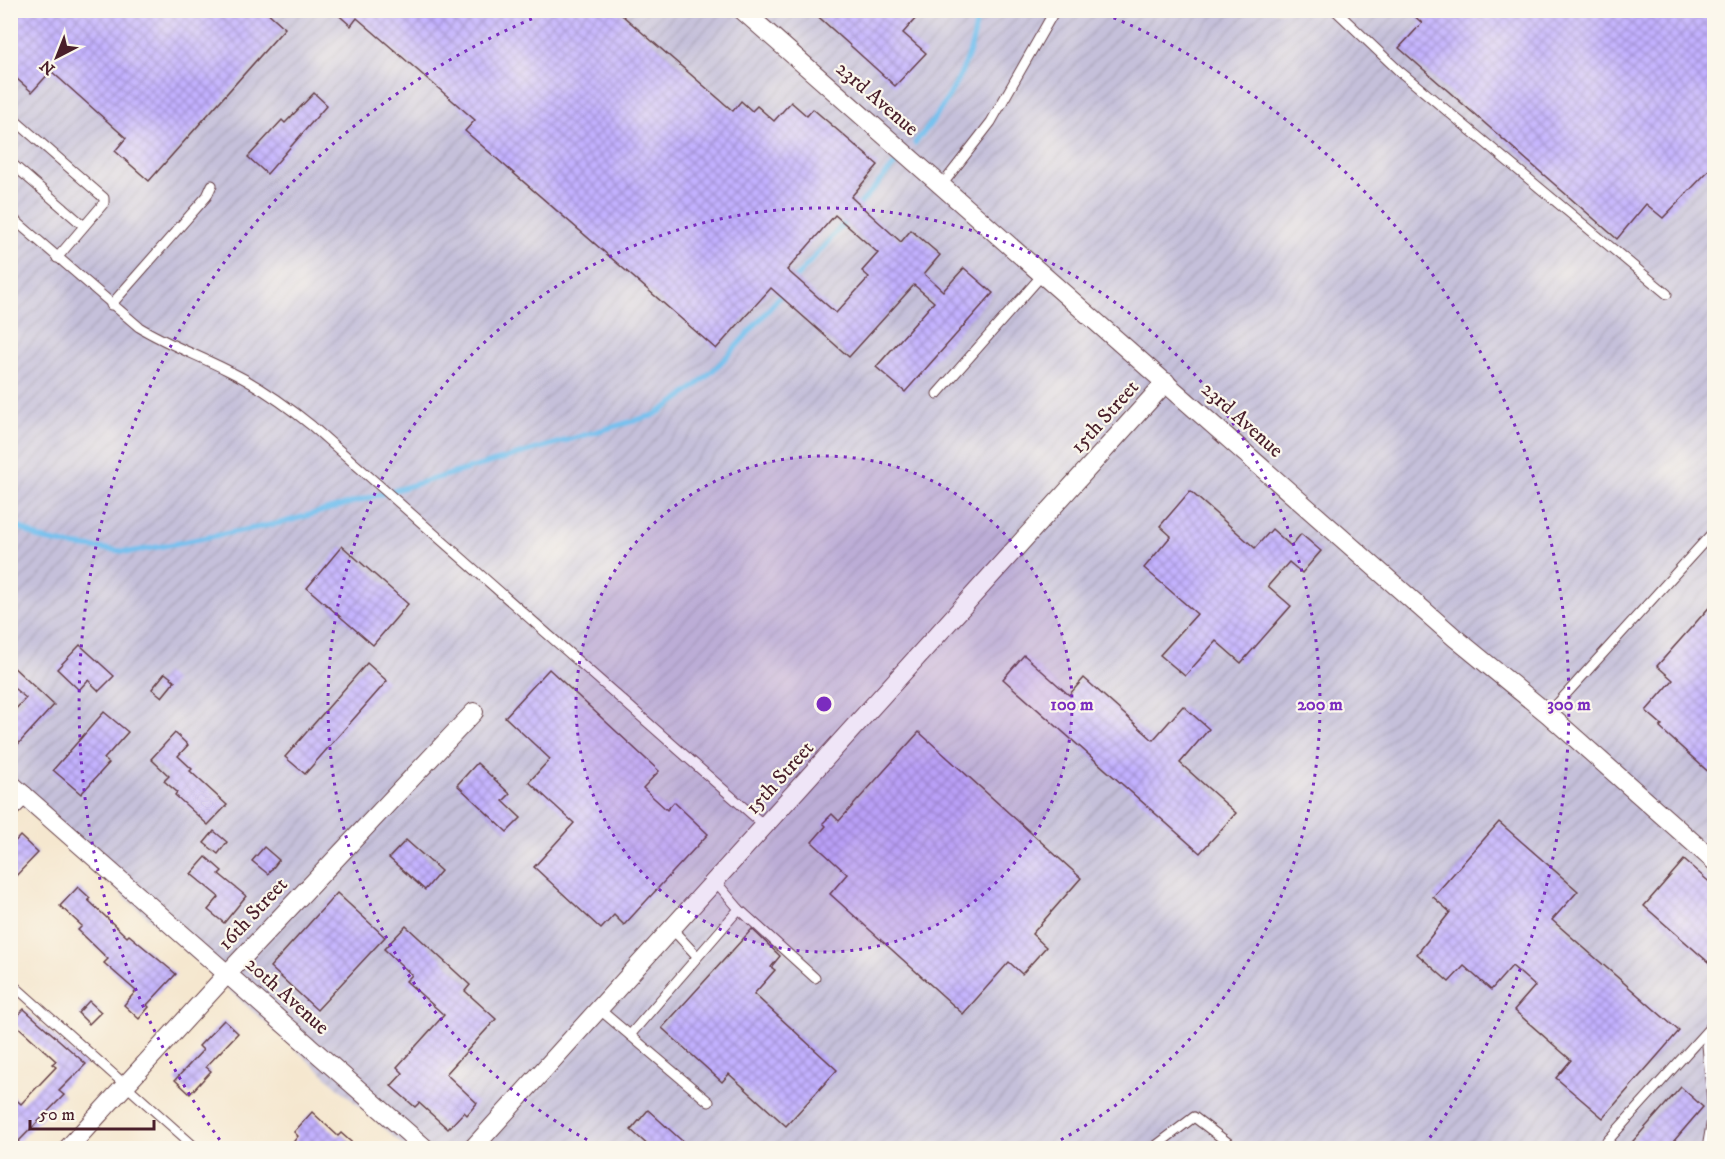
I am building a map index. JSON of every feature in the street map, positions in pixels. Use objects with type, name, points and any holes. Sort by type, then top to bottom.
[{"type":"street","name":"23rd Avenue","points":[[741,10],[1454,637],[1548,714],[1714,861]]},
{"type":"street","name":"15th Street","points":[[473,1149],[1166,382]]},
{"type":"street","name":"16th Street","points":[[68,1149],[228,973],[474,712]]},
{"type":"street","name":"20th Avenue","points":[[17,789],[425,1149]]},
{"type":"street","points":[[10,809],[17,789]]},
{"type":"lane","points":[[942,185],[991,122],[1055,10]]},
{"type":"lane","points":[[1335,10],[1398,70],[1667,294]]},
{"type":"lane","points":[[10,116],[104,198],[104,203],[57,258]]},
{"type":"lane","points":[[10,162],[84,226]]},
{"type":"lane","points":[[111,305],[207,196],[212,185]]},
{"type":"lane","points":[[10,216],[111,305],[162,341],[234,374],[284,404],[396,499],[766,827]]},
{"type":"lane","points":[[937,394],[1043,274]]},
{"type":"lane","points":[[1548,714],[1714,531]]},
{"type":"lane","points":[[716,882],[739,909],[816,978]]},
{"type":"lane","points":[[630,1035],[739,909]]},
{"type":"lane","points":[[672,930],[698,956]]},
{"type":"lane","points":[[10,981],[196,1149]]},
{"type":"lane","points":[[599,1009],[709,1102]]},
{"type":"lane","points":[[1601,1149],[1714,1023]]},
{"type":"lane","points":[[1706,1033],[1713,1114],[1707,1149]]},
{"type":"lane","points":[[1153,1149],[1194,1117],[1235,1149]]},
{"type":"shaded area","points":[[11,11],[1714,11],[1714,1148],[406,1148],[11,795]]},
{"type":"building","points":[[10,10],[265,10],[285,28],[149,181],[115,151],[126,138],[51,71],[32,92],[10,73]]},
{"type":"building","points":[[333,10],[616,10],[733,111],[741,101],[752,111],[757,106],[774,121],[791,102],[807,116],[813,109],[878,165],[851,197],[901,242],[911,230],[940,255],[924,274],[943,291],[964,268],[993,293],[905,392],[876,367],[934,302],[914,285],[849,357],[771,288],[716,349],[465,131],[475,120],[357,18],[351,26]],"holes":[[[835,215],[878,253],[862,271],[869,277],[836,313],[787,270]]]},
{"type":"building","points":[[811,10],[923,10],[903,33],[926,53],[895,86]]},
{"type":"building","points":[[1408,10],[1714,10],[1714,165],[1663,218],[1646,204],[1617,239],[1399,48],[1422,23]]},
{"type":"building","points":[[314,93],[327,105],[267,174],[248,157],[282,120],[285,123]]},
{"type":"building","points":[[1190,491],[1255,548],[1272,529],[1291,546],[1301,534],[1321,551],[1302,573],[1289,562],[1268,586],[1291,606],[1241,663],[1216,641],[1185,676],[1160,655],[1197,614],[1144,568],[1171,536],[1160,526]]},
{"type":"building","points":[[342,546],[408,604],[373,645],[307,588]]},
{"type":"building","points":[[1714,602],[1714,777],[1660,728],[1662,725],[1646,711],[1673,680],[1657,666]]},
{"type":"building","points":[[80,645],[114,676],[99,691],[88,680],[79,690],[57,669]]},
{"type":"building","points":[[1024,655],[1069,695],[1084,678],[1153,740],[1183,706],[1209,729],[1180,763],[1236,813],[1200,853],[1003,679]]},
{"type":"building","points":[[367,663],[387,681],[305,774],[285,757]]},
{"type":"building","points":[[10,664],[54,705],[10,753],[10,715],[26,698],[10,685]]},
{"type":"building","points":[[549,669],[659,771],[643,788],[667,810],[674,802],[708,834],[624,925],[614,915],[601,929],[534,867],[574,823],[529,782],[550,759],[505,717]]},
{"type":"building","points":[[165,673],[175,681],[162,697],[152,689]]},
{"type":"building","points":[[104,712],[128,732],[104,759],[109,763],[81,794],[53,770]]},
{"type":"building","points":[[919,732],[1081,878],[1032,934],[1046,947],[1022,974],[1009,962],[963,1014],[830,894],[847,874],[812,842],[826,826],[823,823],[832,814],[839,821]]},
{"type":"building","points":[[175,733],[188,745],[178,756],[192,769],[190,771],[227,805],[208,825],[175,795],[177,792],[164,781],[169,776],[151,759]]},
{"type":"building","points":[[477,763],[510,794],[503,801],[521,818],[507,832],[457,785]]},
{"type":"building","points":[[1499,822],[1578,891],[1552,920],[1679,1031],[1603,1118],[1556,1078],[1571,1060],[1514,1010],[1535,986],[1512,966],[1491,990],[1464,966],[1449,982],[1417,954],[1450,912],[1433,897]]},
{"type":"building","points":[[214,831],[227,842],[218,854],[204,843]]},
{"type":"building","points":[[20,836],[38,853],[10,882],[10,847]]},
{"type":"building","points":[[406,840],[441,871],[425,890],[389,858]]},
{"type":"building","points":[[264,847],[279,860],[268,874],[252,861]]},
{"type":"building","points":[[206,857],[222,871],[219,874],[246,896],[224,923],[208,910],[219,897],[191,874]]},
{"type":"building","points":[[1684,860],[1714,886],[1714,967],[1644,906]]},
{"type":"building","points":[[78,887],[90,898],[88,900],[127,937],[129,935],[176,974],[147,1005],[149,1007],[139,1019],[124,1005],[136,991],[104,963],[108,959],[78,930],[82,926],[60,906]]},
{"type":"building","points":[[337,893],[385,937],[317,1010],[270,967]]},
{"type":"building","points":[[406,926],[470,985],[465,991],[496,1019],[446,1074],[477,1103],[467,1115],[464,1112],[448,1129],[419,1103],[415,1107],[391,1086],[403,1073],[397,1067],[444,1015],[406,981],[412,975],[384,949]]},
{"type":"building","points":[[752,929],[780,956],[771,967],[775,970],[754,994],[837,1070],[786,1126],[729,1074],[722,1082],[662,1028]]},
{"type":"building","points":[[89,1001],[101,1012],[89,1024],[78,1013]]},
{"type":"building","points":[[24,1009],[86,1064],[59,1091],[64,1095],[17,1143],[10,1137],[10,1094],[21,1104],[56,1067],[52,1064],[56,1061],[12,1021]]},
{"type":"building","points":[[224,1020],[238,1033],[206,1067],[211,1071],[190,1094],[175,1080],[203,1050],[199,1046]]},
{"type":"building","points":[[1681,1087],[1703,1107],[1667,1149],[1626,1149]]},
{"type":"building","points":[[648,1110],[691,1149],[652,1149],[631,1130]]},
{"type":"building","points":[[312,1112],[338,1136],[341,1133],[359,1149],[288,1149],[298,1136],[294,1132]]},
{"type":"waterway","points":[[915,143],[957,82],[971,47],[977,10]]},
{"type":"waterway","points":[[855,210],[896,163]]},
{"type":"waterway","points":[[792,282],[847,220]]},
{"type":"waterway","points":[[10,522],[41,539],[130,552],[285,522],[654,415],[708,375],[740,343],[784,292]]}]
